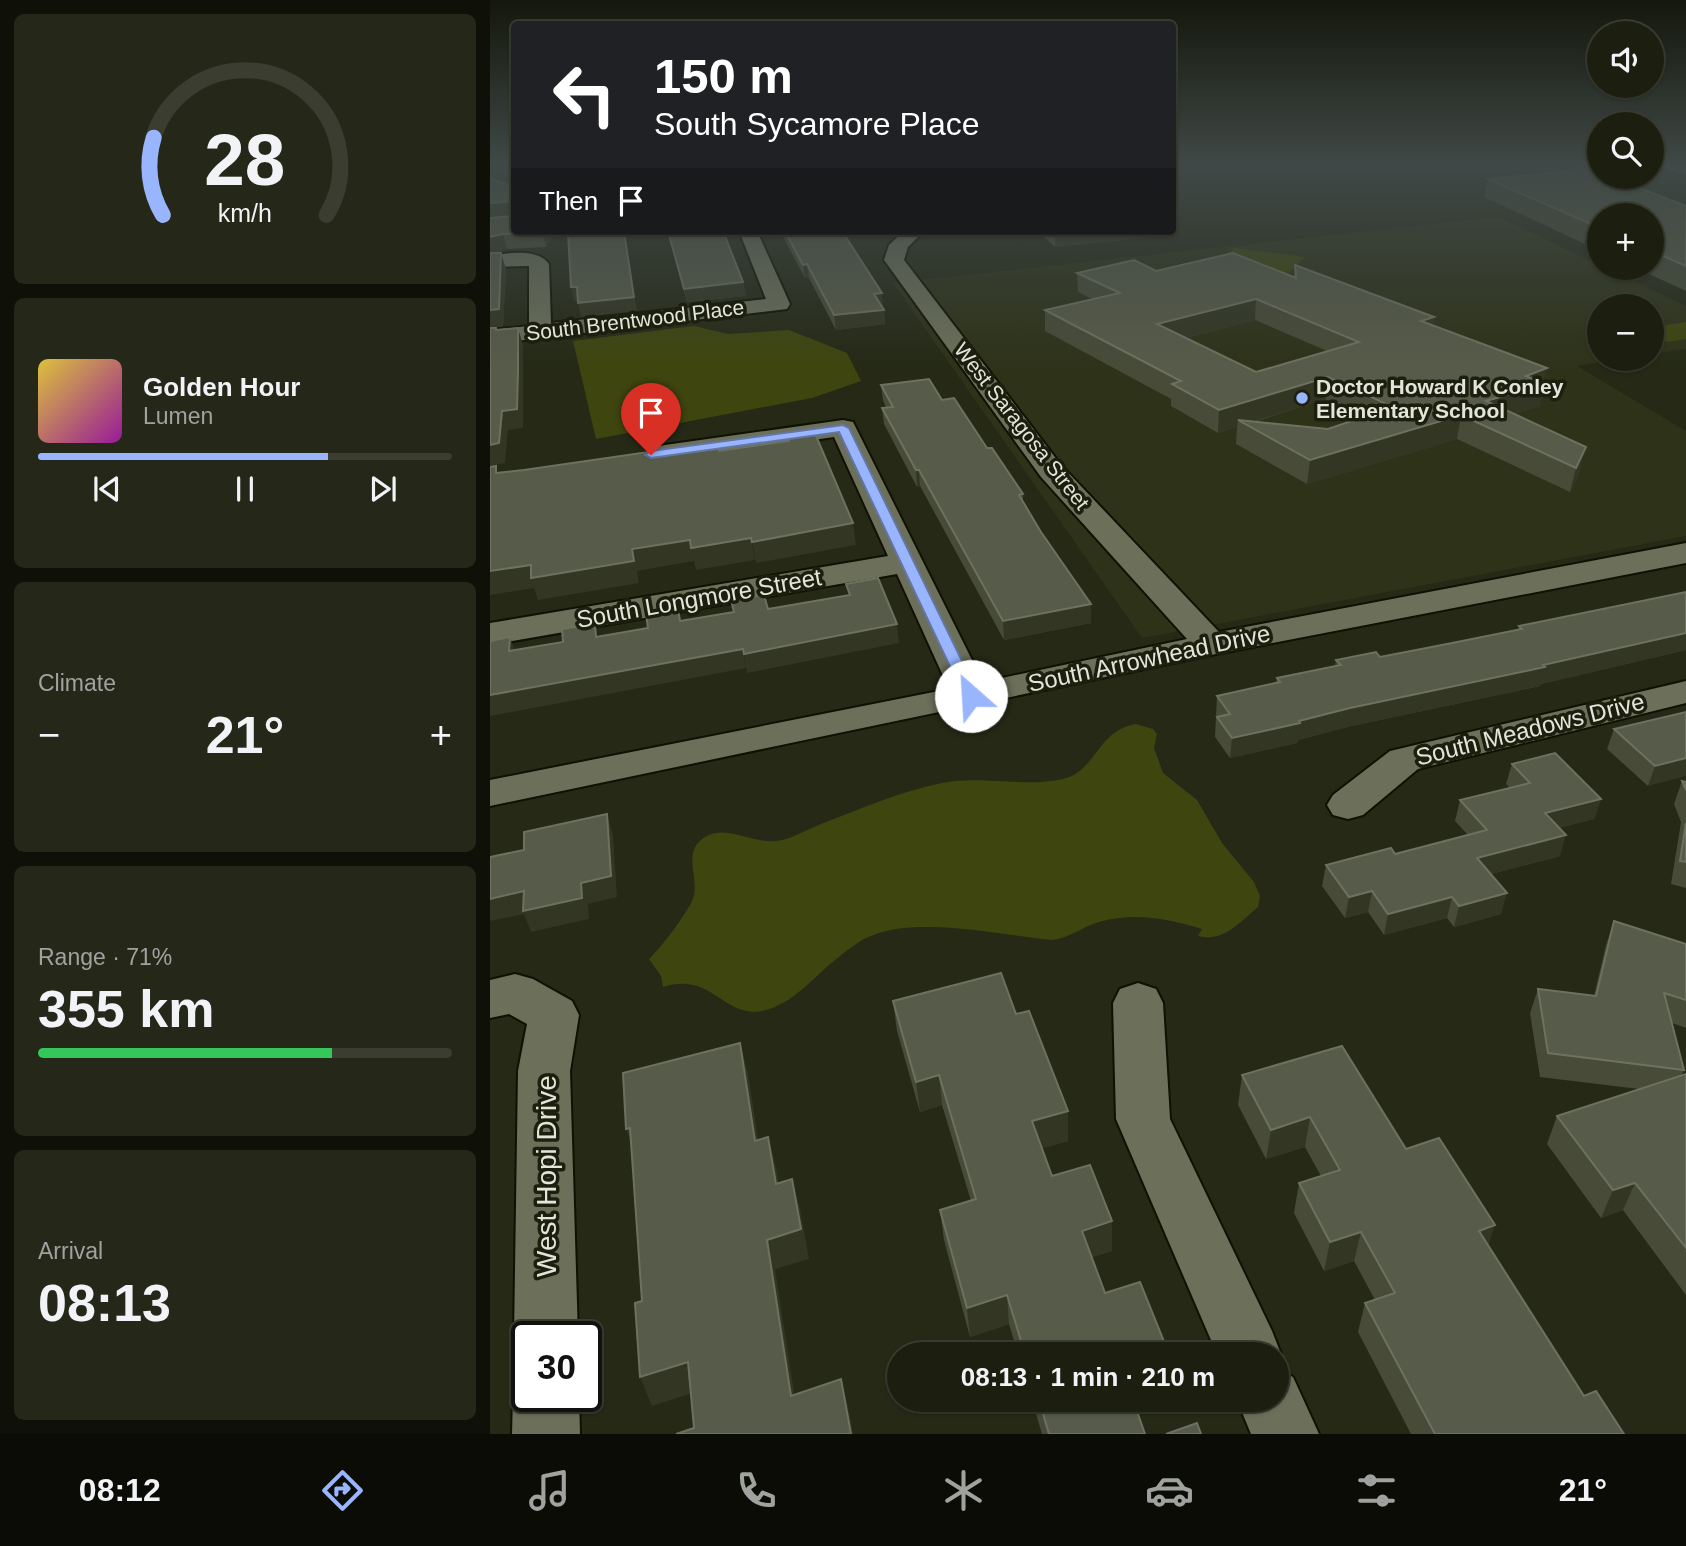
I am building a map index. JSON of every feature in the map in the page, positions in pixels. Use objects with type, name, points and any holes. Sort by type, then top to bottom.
[{"type":"street","name":"South Brentwood Place","points":[[490,337],[779,304],[750,235]]},
{"type":"street","name":"West Saragosa Street","points":[[911,235],[900,245],[894,260],[1051,471],[1211,644]]},
{"type":"street","points":[[490,261],[531,259],[539,264],[540,331]]},
{"type":"street","points":[[637,457],[843,428],[971,696]]},
{"type":"street","name":"South Arrowhead Drive","points":[[490,793],[971,696],[1211,644],[1686,553]]},
{"type":"street","name":"South Longmore Street","points":[[490,634],[907,563]]},
{"type":"street","name":"South Meadows Drive","points":[[1348,805],[1404,760],[1686,692]]},
{"type":"street","name":"West Hopi Drive","points":[[490,999],[515,993],[554,1015],[544,1072],[546,1321]]},
{"type":"street","points":[[1138,1003],[1143,1119],[1244,1342]]},
{"type":"street","points":[[546,1412],[546,1434]]},
{"type":"street","points":[[1275,1412],[1285,1434]]},
{"type":"shaded area","name":"Doctor Howard K Conley Elementary School","points":[[1361,232],[1529,232],[1587,259],[1587,280],[1631,280],[1661,294],[1587,294],[1587,364],[1577,366],[1686,431],[1686,536],[1142,638],[893,283]]},
{"type":"shaded area","name":"Doctor Howard K Conley Elementary School","points":[[1664,296],[1686,306],[1686,349],[1664,352]]},
{"type":"green space","points":[[1234,248],[1305,257],[1288,274],[1215,264]]},
{"type":"green space","points":[[1686,322],[1686,339],[1664,340],[1664,325]]},
{"type":"green space","points":[[694,326],[728,334],[789,330],[847,353],[861,381],[812,398],[596,439],[573,341]]},
{"type":"green space","points":[[1136,724],[1153,729],[1157,734],[1154,748],[1163,773],[1197,800],[1222,843],[1254,882],[1260,896],[1258,907],[1231,930],[1215,937],[1198,936],[1202,929],[1148,917],[1107,920],[1052,940],[960,929],[912,927],[890,930],[863,940],[794,996],[762,1011],[737,1008],[706,989],[694,985],[663,987],[661,976],[649,959],[692,901],[695,887],[692,856],[698,843],[705,837],[723,833],[762,841],[782,840],[881,801],[942,783],[1063,779],[1083,768],[1112,734]]},
{"type":"building","points":[[490,232],[511,232],[511,234],[490,237]]},
{"type":"building","points":[[1664,232],[1686,232],[1686,266],[1664,256]]},
{"type":"building","points":[[568,235],[624,235],[634,297],[578,303],[577,287],[571,287]]},
{"type":"building","points":[[669,235],[725,235],[743,282],[684,289]]},
{"type":"building","points":[[787,235],[845,235],[882,293],[874,294],[884,310],[834,315],[807,264],[803,265]]},
{"type":"building","points":[[490,253],[501,253],[499,309],[490,310]]},
{"type":"building","points":[[1233,253],[1296,278],[1295,265],[1434,317],[1421,321],[1547,368],[1526,376],[1545,384],[1486,401],[1586,447],[1576,468],[1461,415],[1310,460],[1238,420],[1328,429],[1393,407],[1328,377],[1219,410],[1172,384],[1181,381],[1045,310],[1120,293],[1077,273],[1134,260],[1156,271]],"holes":[[[1256,299],[1359,342],[1256,372],[1157,324]]]},
{"type":"building","points":[[490,328],[518,328],[518,370],[517,409],[502,411],[499,443],[490,445]]},
{"type":"building","points":[[929,379],[942,400],[954,398],[987,448],[992,448],[1023,494],[1019,495],[1041,532],[1091,604],[1003,621],[882,408],[893,407],[881,385]]},
{"type":"building","points":[[814,431],[853,523],[752,542],[751,538],[691,548],[690,540],[632,549],[634,561],[531,578],[531,565],[490,571],[490,467],[496,466],[496,473],[524,470],[717,442],[719,451],[789,441],[787,435]]},
{"type":"building","points":[[878,578],[897,624],[744,654],[743,649],[490,695],[490,641],[510,637],[509,651],[563,642],[562,629],[595,624],[596,637],[648,628],[646,614],[678,609],[680,621],[734,612],[731,600],[764,595],[768,609],[850,595],[846,584]]},
{"type":"building","points":[[1686,592],[1686,633],[1543,665],[1545,667],[1350,708],[1299,721],[1300,723],[1232,738],[1217,717],[1230,714],[1217,696],[1280,682],[1277,678],[1341,665],[1336,660],[1376,652],[1380,657],[1447,644],[1522,629],[1519,626]]},
{"type":"building","points":[[1686,712],[1686,758],[1655,766],[1614,729]]},
{"type":"building","points":[[1555,753],[1601,799],[1545,813],[1566,835],[1477,858],[1507,893],[1459,906],[1452,897],[1388,914],[1372,891],[1349,897],[1326,865],[1391,848],[1395,854],[1487,830],[1460,800],[1530,783],[1512,764]]},
{"type":"building","points":[[607,814],[611,876],[581,883],[582,898],[523,911],[524,891],[490,899],[490,857],[524,850],[524,832]]},
{"type":"building","points":[[1686,823],[1686,862],[1680,861]]},
{"type":"building","points":[[1614,921],[1686,944],[1686,1000],[1664,993],[1684,1070],[1548,1053],[1538,989],[1596,996]]},
{"type":"building","points":[[1001,973],[1016,1014],[1029,1011],[1068,1111],[1032,1121],[1052,1176],[1090,1165],[1112,1221],[1082,1231],[1105,1293],[1140,1282],[1164,1342],[1021,1342],[1007,1295],[967,1308],[940,1210],[976,1199],[939,1075],[916,1082],[893,1001]]},
{"type":"building","points":[[740,1043],[755,1141],[768,1137],[776,1184],[792,1179],[801,1229],[767,1240],[791,1396],[841,1379],[851,1434],[676,1434],[694,1428],[688,1362],[640,1377],[635,1303],[642,1301],[630,1128],[626,1129],[623,1073]]},
{"type":"building","points":[[1342,1046],[1406,1149],[1439,1138],[1495,1225],[1479,1231],[1584,1396],[1596,1391],[1624,1434],[1435,1434],[1365,1303],[1395,1293],[1361,1232],[1330,1242],[1299,1183],[1340,1170],[1310,1117],[1271,1130],[1242,1075]]},
{"type":"building","points":[[1686,1074],[1686,1248],[1635,1183],[1613,1190],[1557,1116]]},
{"type":"building","points":[[1043,1412],[1137,1412],[1145,1434],[1049,1434]]},
{"type":"building","points":[[1197,1423],[1201,1434],[1166,1434]]},
{"type":"place","name":"Doctor Howard K Conley Elementary School","points":[[1302,398]]},
{"type":"route","points":[[651,455],[843,428],[971,696]]}]
